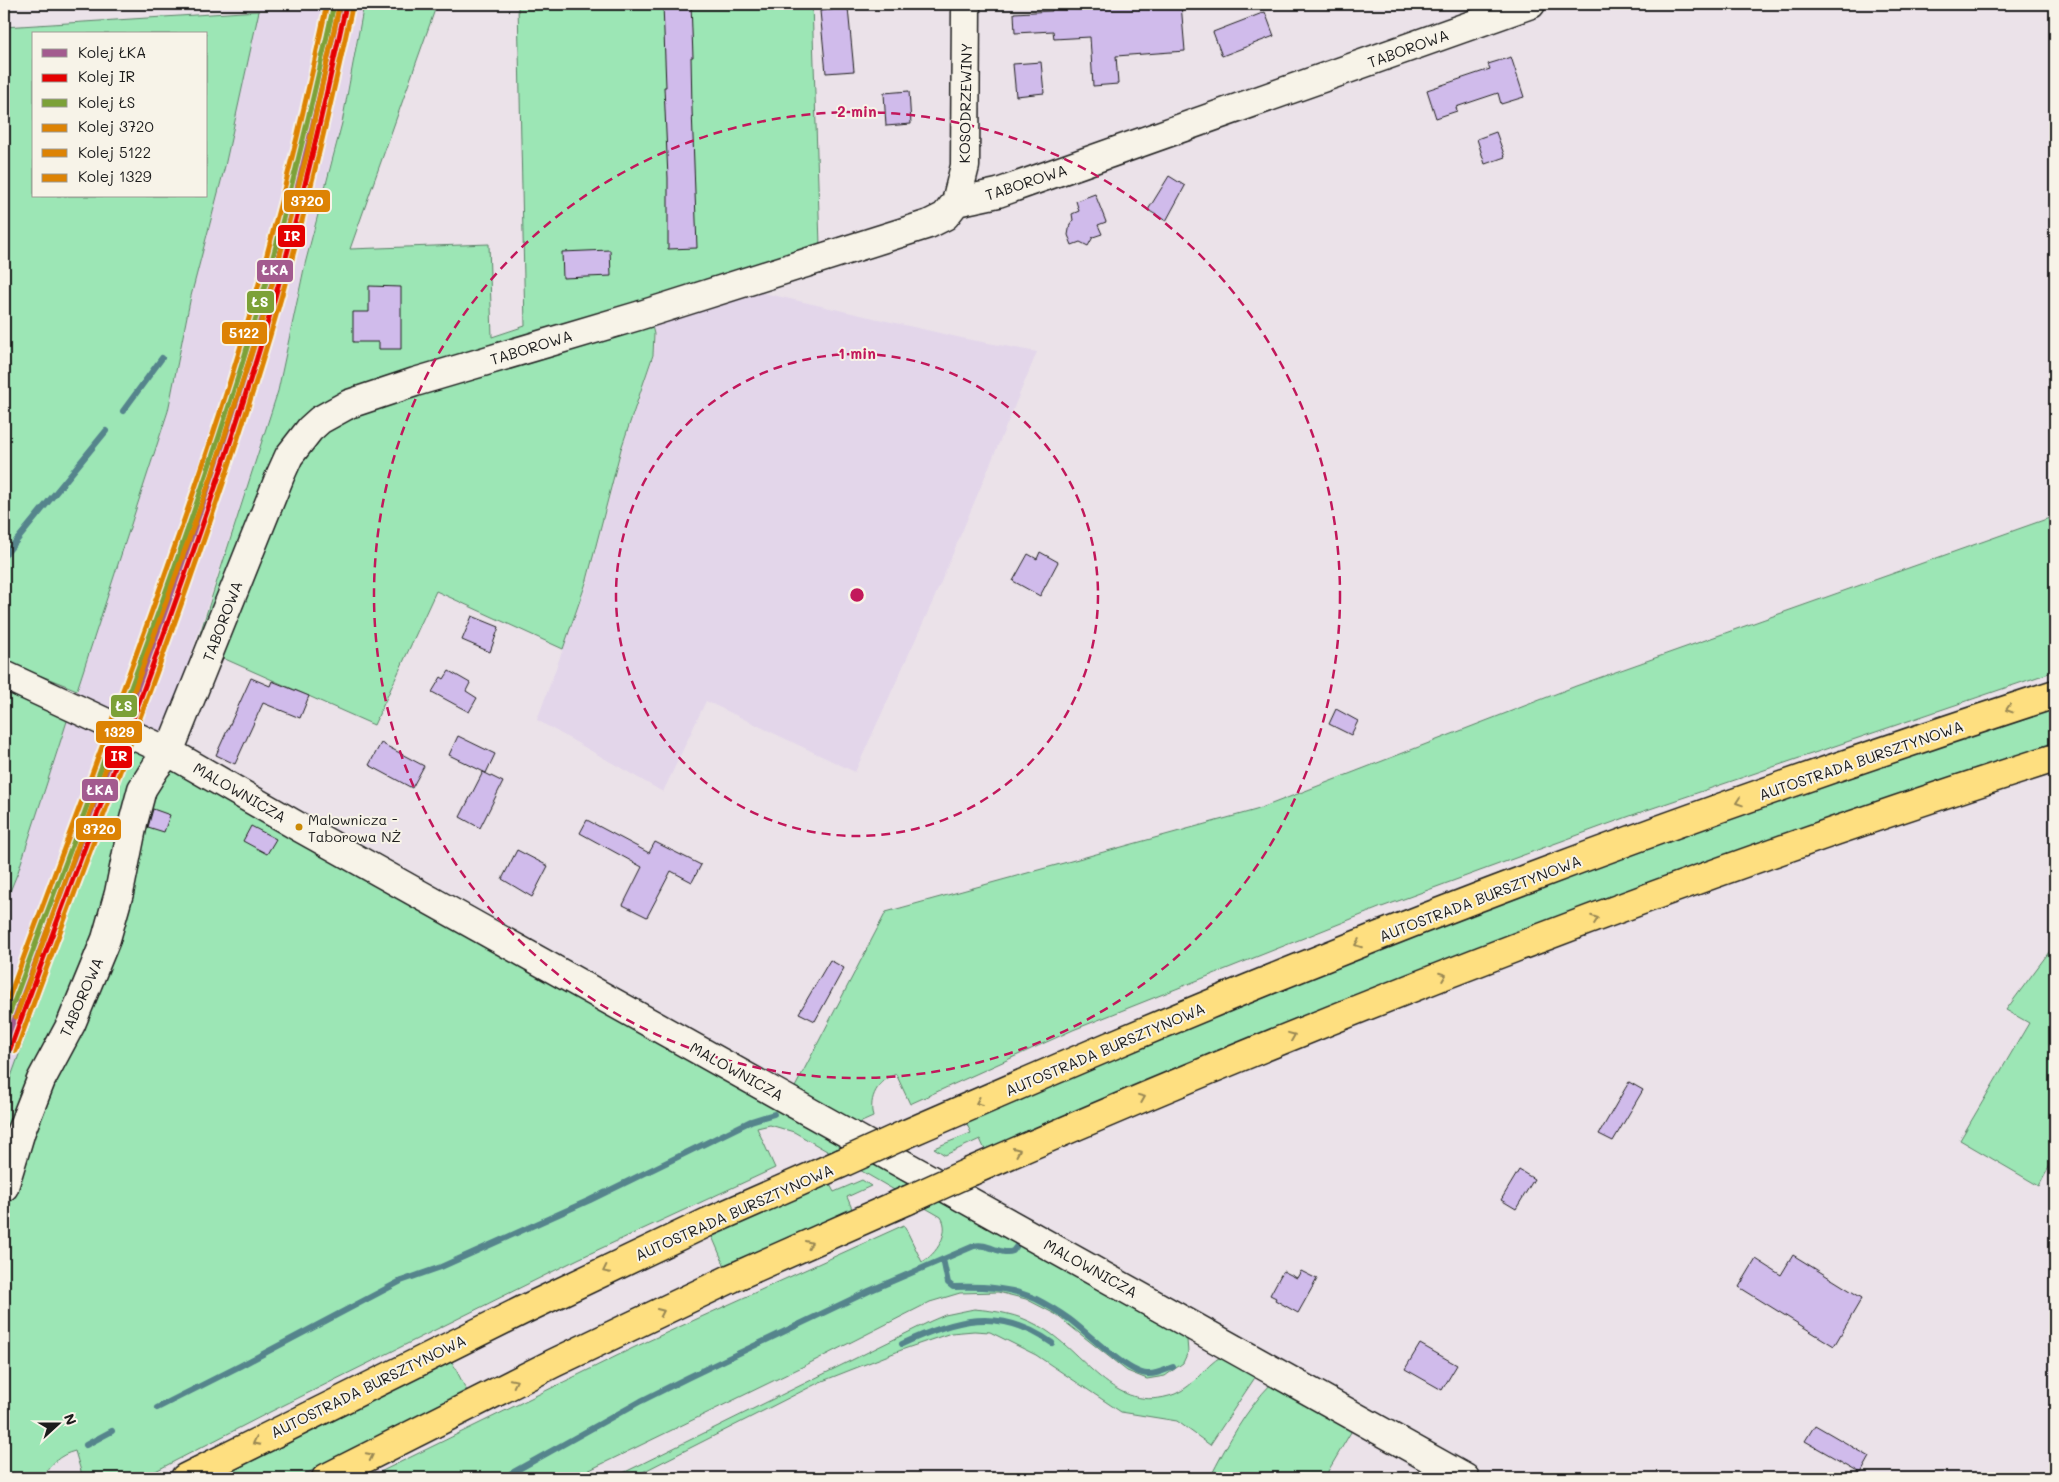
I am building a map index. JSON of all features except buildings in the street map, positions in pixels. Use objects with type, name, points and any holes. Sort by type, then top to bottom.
[{"type":"highway","name":"AUTOSTRADA BURSZTYNOWA","points":[[185,1478],[524,1310],[708,1222],[1072,1062],[1235,994],[1490,893],[1686,820],[2055,694]]},
{"type":"highway","points":[[326,1478],[554,1363],[723,1282],[1097,1116],[1342,1015],[1507,952],[1836,831],[2055,758]]},
{"type":"street","name":"KOSODRZEWINY","points":[[956,202],[965,166],[966,4]]},
{"type":"street","name":"TABOROWA","points":[[4,1187],[21,1131],[42,1080],[71,1024],[106,939],[119,893],[142,789],[156,767],[169,752],[280,476],[300,441],[320,420],[348,404],[416,382],[638,316],[929,224],[945,216],[956,202],[998,193],[1531,4]]},
{"type":"street","name":"MALOWNICZA","points":[[4,675],[169,752],[1465,1478]]},
{"type":"shaded area","points":[[260,4],[363,4],[341,123],[304,264],[278,391],[168,724],[67,925],[4,1096],[4,906],[18,872],[168,411],[191,296],[225,166]]},
{"type":"shaded area","points":[[737,287],[966,339],[1037,352],[933,601],[855,772],[706,701],[663,792],[537,720],[588,581],[622,449],[654,355],[655,334],[647,312]]},
{"type":"green space","points":[[364,4],[437,4],[350,249],[489,244],[492,337],[525,326],[518,4],[812,4],[820,245],[327,403],[168,724],[197,643],[278,391],[305,264],[342,123]]},
{"type":"green space","points":[[259,11],[225,166],[191,296],[168,411],[77,690],[4,661],[4,27]]},
{"type":"green space","points":[[649,324],[652,326],[654,334],[653,355],[621,449],[587,580],[563,649],[436,591],[374,725],[216,655],[297,457],[347,415]]},
{"type":"green space","points":[[2055,516],[2055,671],[1641,812],[1379,908],[1073,1030],[910,1104],[896,1074],[879,1085],[873,1096],[873,1117],[857,1124],[793,1091],[886,912],[1256,810],[1576,686]]},
{"type":"green space","points":[[4,684],[69,715],[18,872],[4,906]]},
{"type":"green space","points":[[2055,707],[2055,745],[1184,1066],[985,1150],[980,1139],[945,1155],[934,1148],[971,1133],[965,1120],[1392,944],[1665,842]]},
{"type":"green space","points":[[131,745],[153,756],[108,905],[4,1162],[4,1096]]},
{"type":"green space","points":[[167,763],[1184,1335],[1187,1340],[1188,1352],[1183,1363],[1165,1376],[1147,1379],[1127,1371],[1055,1314],[1026,1299],[998,1292],[960,1293],[930,1302],[804,1366],[573,1478],[368,1478],[635,1347],[904,1225],[922,1262],[937,1249],[944,1229],[941,1217],[794,1132],[770,1125],[757,1128],[775,1168],[578,1259],[270,1412],[142,1478],[83,1478],[75,1451],[64,1455],[56,1461],[42,1478],[4,1478],[4,1203],[10,1181]]},
{"type":"green space","points":[[2055,944],[2055,1156],[2039,1186],[1960,1140],[2029,1023],[2006,1010]]},
{"type":"green space","points":[[862,1180],[871,1186],[847,1197],[853,1211],[726,1269],[711,1234],[828,1181],[834,1192]]},
{"type":"green space","points":[[974,1309],[1007,1314],[1037,1325],[1054,1336],[1101,1378],[1117,1389],[1134,1396],[1153,1399],[1175,1394],[1188,1386],[1222,1356],[1253,1370],[1254,1379],[1210,1445],[1177,1421],[1121,1412],[1036,1355],[990,1332],[951,1333],[820,1382],[631,1478],[613,1478],[931,1321],[945,1315]]},
{"type":"green space","points":[[450,1358],[468,1393],[297,1478],[218,1478]]},
{"type":"green space","points":[[1272,1383],[1354,1427],[1324,1478],[1210,1478],[1245,1416]]},
{"type":"waterway","points":[[123,411],[162,358]]},
{"type":"waterway","points":[[4,556],[106,431]]},
{"type":"waterway","points":[[157,1408],[401,1281],[441,1267],[590,1200],[751,1121],[774,1114]]},
{"type":"waterway","points":[[503,1478],[641,1401],[869,1291],[974,1246],[984,1246],[1003,1252],[1013,1251],[1016,1247]]},
{"type":"waterway","points":[[943,1259],[948,1283],[953,1287],[996,1288],[1026,1295],[1065,1316],[1118,1360],[1139,1372],[1154,1374],[1173,1367]]},
{"type":"waterway","points":[[902,1344],[940,1328],[977,1320],[996,1320],[1014,1324],[1033,1331],[1052,1343]]},
{"type":"waterway","points":[[86,1445],[112,1431]]},
{"type":"rail line","name":"5122","points":[[4,1011],[168,566],[219,416],[279,211],[327,4]]},
{"type":"rail line","name":"ŁS","points":[[4,1029],[128,696],[188,530],[216,445],[243,361],[281,228],[334,4]]},
{"type":"rail line","name":"ŁKA","points":[[4,1047],[162,621],[221,449],[249,362],[287,229],[340,4]]},
{"type":"rail line","name":"IR","points":[[10,1049],[168,622],[255,364],[316,141],[346,5]]},
{"type":"rail line","name":"1329","points":[[16,1017],[212,475],[264,315],[307,154],[339,7]]},
{"type":"rail line","name":"3720","points":[[16,1051],[143,710],[233,452],[261,365],[299,232],[322,142],[352,7]]},
{"type":"place","name":"Malownicza - Taborowa NŻ","points":[[299,827]]}]
